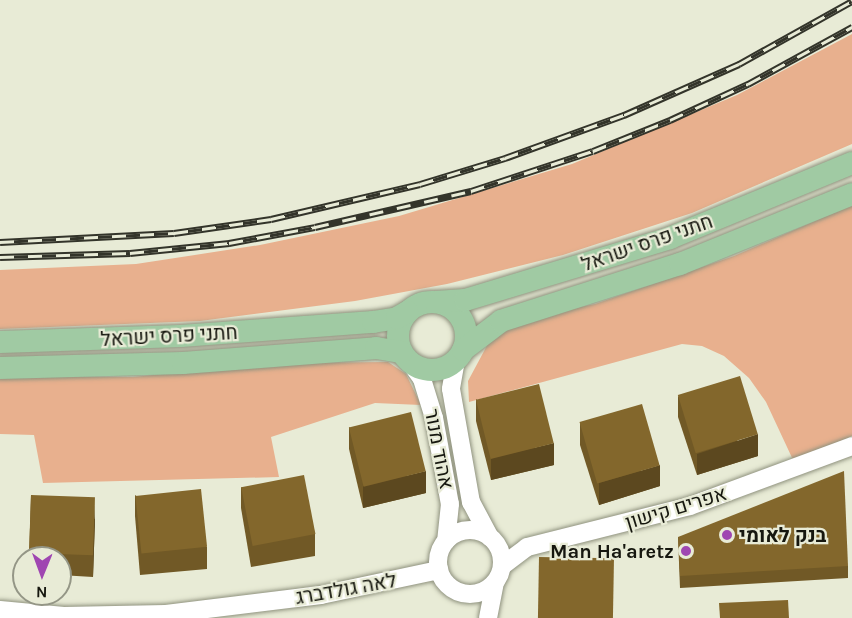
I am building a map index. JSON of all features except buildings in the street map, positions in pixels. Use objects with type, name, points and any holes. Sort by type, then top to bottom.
[{"type":"main road","name":"חתני פרס ישראל","points":[[436,302],[465,300],[670,238],[852,163]]},
{"type":"main road","name":"חתני פרס ישראל","points":[[459,355],[501,321],[680,264],[852,194]]},
{"type":"main road","points":[[425,302],[436,302],[455,310],[462,319],[466,340],[459,355],[438,369],[428,370],[405,357],[398,331],[407,312],[425,302]]},
{"type":"main road","name":"חתני פרס ישראל","points":[[0,342],[204,335],[374,322],[398,318],[407,312]]},
{"type":"main road","name":"חתני פרס ישראל","points":[[0,368],[183,363],[376,348],[405,357]]},
{"type":"street","name":"אהוד מנור","points":[[459,355],[451,389],[471,502],[490,537]]},
{"type":"street","name":"אהוד מנור","points":[[405,357],[422,379],[435,418],[450,504],[446,541]]},
{"type":"street","name":"אפרים קישון","points":[[499,574],[527,547],[690,506],[852,446]]},
{"type":"street","points":[[488,618],[499,574],[497,545],[490,537],[462,531],[446,541],[441,550],[440,570],[450,586],[468,594],[488,589],[499,574]]},
{"type":"street","name":"לאה גולדברג","points":[[0,610],[63,615],[166,614],[321,595],[440,570]]},
{"type":"shaded area","points":[[852,34],[852,144],[692,213],[563,255],[447,284],[355,301],[200,321],[0,329],[0,270],[136,264],[260,245],[399,216],[572,164],[737,95]]},
{"type":"shaded area","points":[[852,205],[852,436],[794,462],[766,402],[749,378],[724,356],[702,346],[682,344],[469,402],[468,381],[490,340],[523,319],[595,304],[734,256]]},
{"type":"shaded area","points":[[388,362],[406,374],[421,405],[375,403],[271,437],[279,477],[43,483],[34,435],[0,434],[0,377],[133,377],[280,363]]},
{"type":"railway","points":[[0,242],[174,233],[271,219],[420,184],[505,158],[624,115],[739,64],[852,1]]},
{"type":"railway","points":[[0,257],[130,253],[229,243],[315,227],[471,191],[593,151],[670,120],[748,84],[852,27]]},
{"type":"place","name":"בנק לאומי","points":[[727,535]]},
{"type":"place","name":"Man Ha'aretz","points":[[686,551]]}]
